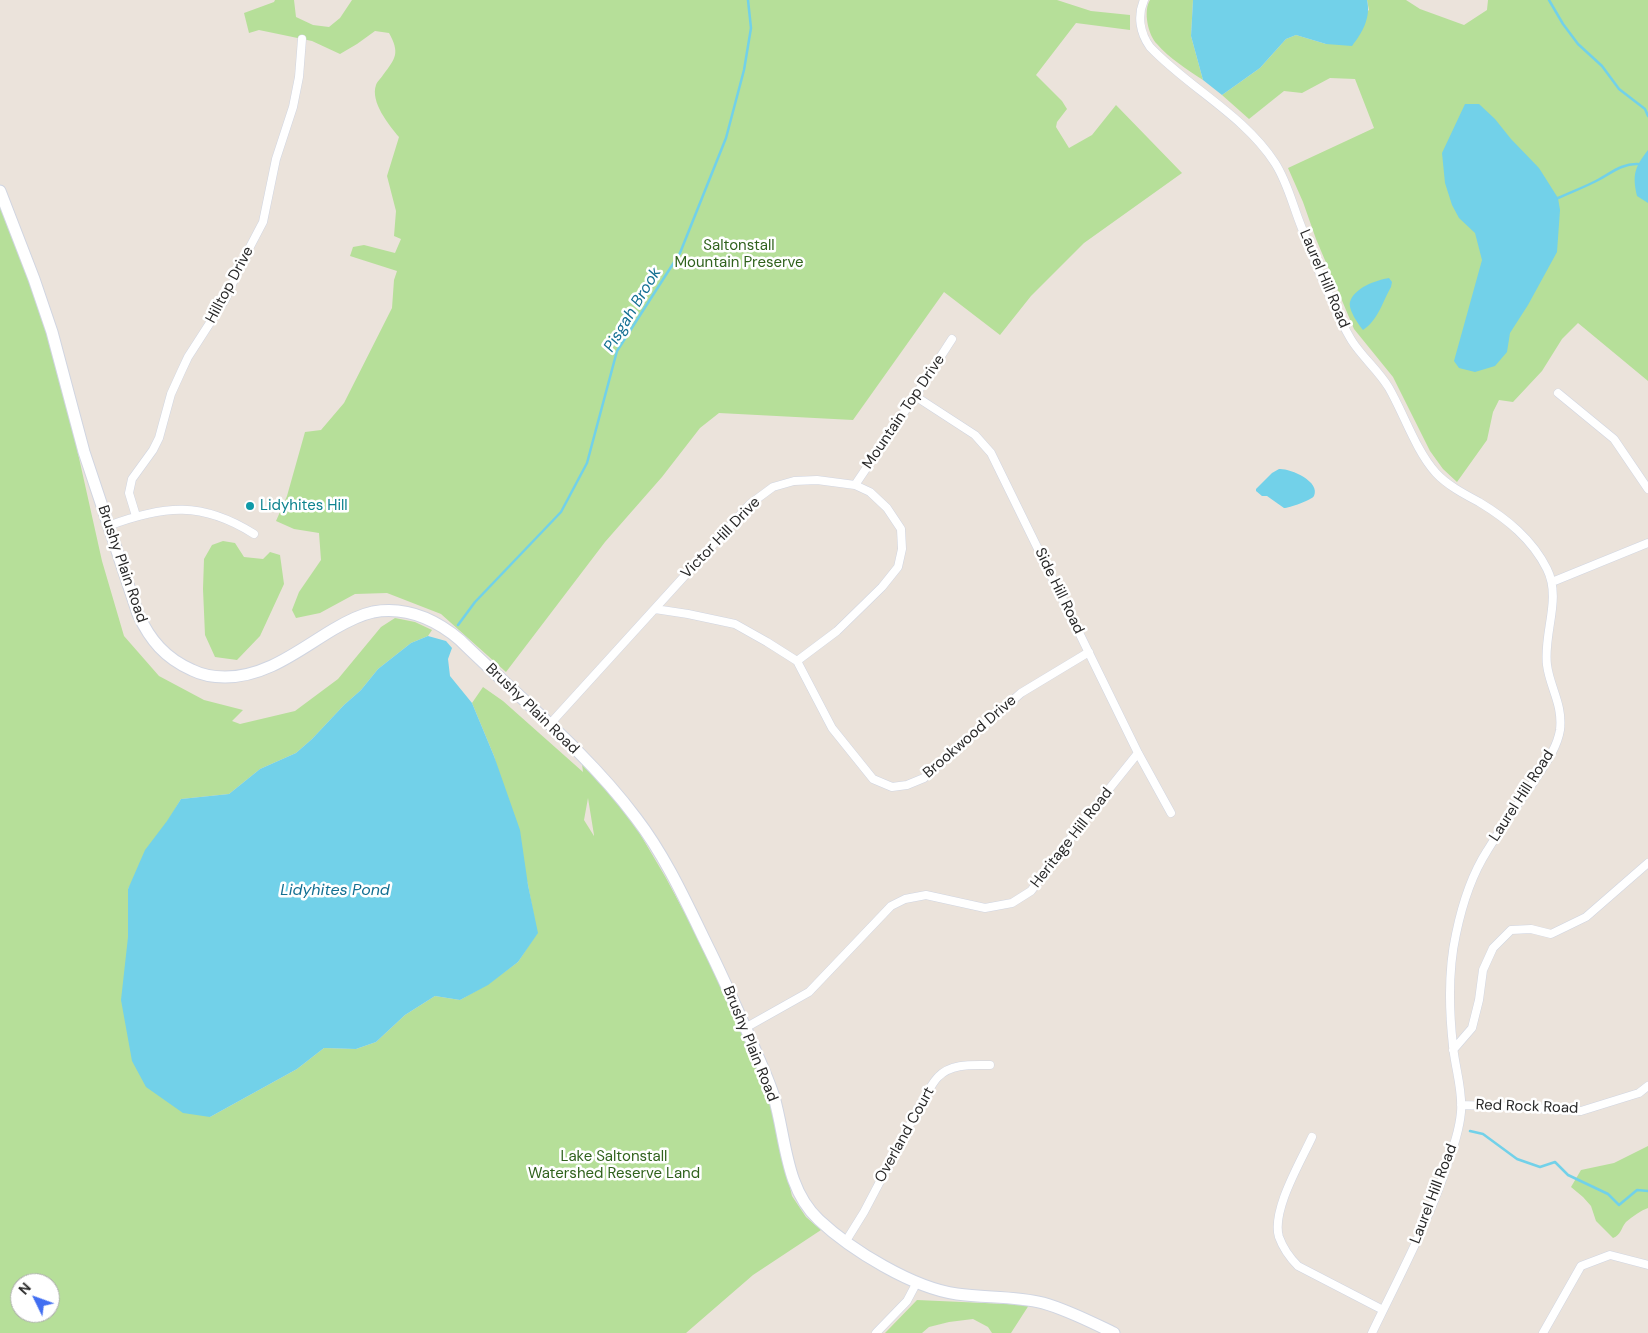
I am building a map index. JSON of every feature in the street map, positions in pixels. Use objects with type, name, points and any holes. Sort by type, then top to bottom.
[{"type":"main road","name":"Brushy Plain Road","points":[[0,190],[52,332],[84,452],[138,614],[144,628],[168,657],[197,673],[216,677],[233,677],[260,672],[358,616],[372,612],[402,611],[429,619],[449,631],[594,768],[619,796],[640,824],[669,871],[694,918],[745,1028],[774,1098],[793,1177],[801,1198],[818,1220],[889,1269],[917,1282],[956,1294],[1041,1302],[1114,1333]]},
{"type":"street","name":"Laurel Hill Road","points":[[1144,0],[1140,18],[1145,41],[1248,131],[1266,150],[1280,171],[1287,184],[1305,235],[1340,319],[1352,341],[1387,385],[1425,458],[1436,474],[1508,520],[1520,532],[1543,563],[1552,582],[1553,594],[1548,635],[1547,666],[1559,704],[1560,732],[1549,759],[1488,849],[1468,888],[1455,938],[1450,1016],[1453,1050],[1460,1084],[1461,1106],[1459,1124],[1435,1199],[1416,1244],[1372,1333]]},
{"type":"street","name":"Hilltop Drive","points":[[136,516],[129,493],[132,478],[156,444],[172,394],[188,357],[226,298],[263,222],[276,159],[293,106],[299,77],[302,39]]},
{"type":"street","name":"Mountain Top Drive","points":[[855,485],[916,396],[952,338]]},
{"type":"street","points":[[1558,393],[1614,439],[1648,488]]},
{"type":"street","name":"Side Hill Road","points":[[916,396],[975,435],[990,453],[1138,753],[1171,813]]},
{"type":"street","name":"Victor Hill Drive","points":[[655,609],[750,504],[773,487],[794,481],[817,480],[855,485],[870,492],[887,508],[901,529],[902,549],[898,567],[882,586],[837,631],[797,661]]},
{"type":"street","points":[[108,526],[136,516],[162,510],[181,509],[196,510],[228,520],[254,534]]},
{"type":"street","points":[[1552,582],[1648,544]]},
{"type":"street","points":[[549,725],[655,609],[734,624],[797,661]]},
{"type":"street","name":"Brookwood Drive","points":[[797,661],[832,728],[873,779],[892,787],[907,785],[924,778],[1021,693],[1089,652]]},
{"type":"street","name":"Heritage Hill Road","points":[[745,1028],[809,992],[891,906],[905,898],[926,895],[985,908],[1012,903],[1031,891],[1138,753]]},
{"type":"street","points":[[1453,1050],[1472,1028],[1479,1000],[1483,970],[1493,948],[1511,930],[1531,928],[1551,934],[1586,917],[1648,863]]},
{"type":"street","name":"Overland Court","points":[[846,1241],[864,1212],[926,1094],[938,1076],[950,1068],[990,1065]]},
{"type":"street","name":"Red Rock Road","points":[[1461,1106],[1520,1106],[1581,1111],[1640,1093],[1648,1086]]},
{"type":"street","points":[[1312,1137],[1282,1203],[1278,1219],[1279,1236],[1289,1256],[1298,1266],[1383,1310]]},
{"type":"street","points":[[1543,1333],[1581,1266],[1610,1255],[1648,1264]]},
{"type":"street","points":[[876,1333],[906,1301],[917,1282]]},
{"type":"green space","name":"Saltonstall Mountain Preserve","points":[[275,0],[294,0],[296,17],[313,25],[329,27],[340,18],[352,0],[1057,0],[1091,11],[1130,15],[1130,30],[1076,23],[1036,75],[1062,101],[1067,109],[1057,122],[1056,127],[1069,148],[1092,135],[1116,105],[1182,173],[1084,243],[1031,296],[1000,335],[944,292],[853,420],[719,413],[700,428],[662,477],[605,542],[506,672],[441,614],[387,593],[355,594],[320,613],[296,618],[292,610],[299,592],[321,560],[319,533],[294,529],[276,521],[287,496],[305,432],[321,430],[344,403],[392,308],[394,280],[397,271],[350,256],[353,247],[364,245],[395,253],[401,239],[394,236],[396,211],[387,176],[399,137],[378,106],[375,92],[377,84],[394,60],[395,46],[389,33],[375,31],[340,54],[312,41],[259,30],[249,33],[244,13]]},
{"type":"green space","points":[[1150,0],[1193,0],[1191,36],[1203,80],[1173,59],[1154,40],[1149,29],[1147,16]]},
{"type":"green space","points":[[1367,0],[1406,0],[1420,9],[1464,25],[1487,10],[1488,0],[1648,0],[1648,381],[1578,323],[1562,339],[1542,371],[1513,402],[1499,400],[1493,412],[1487,440],[1457,482],[1443,469],[1430,451],[1393,377],[1354,329],[1288,168],[1374,128],[1355,79],[1330,78],[1302,93],[1284,91],[1249,119],[1222,95],[1260,68],[1286,39],[1296,35],[1326,44],[1369,10]]},
{"type":"green space","name":"Lake Saltonstall Watershed Reserve Land","points":[[0,204],[22,259],[44,324],[71,422],[102,561],[124,636],[159,676],[204,700],[243,710],[232,721],[240,724],[295,711],[338,679],[381,627],[395,618],[415,622],[432,630],[428,636],[411,643],[378,669],[361,690],[296,753],[260,769],[229,794],[181,799],[128,889],[128,937],[210,1117],[297,1069],[324,1048],[356,1049],[376,1042],[405,1015],[435,996],[460,1000],[488,984],[518,962],[537,933],[528,885],[494,756],[472,703],[483,687],[503,701],[583,772],[582,764],[609,793],[636,827],[696,934],[764,1084],[792,1196],[806,1217],[821,1230],[753,1275],[686,1333],[0,1333]],"holes":[[[588,798],[594,835],[584,820]]]},
{"type":"green space","points":[[223,541],[235,543],[244,557],[263,559],[270,552],[280,555],[284,584],[260,636],[237,660],[215,657],[205,635],[204,559],[212,545]]},
{"type":"green space","points":[[1648,1146],[1648,1208],[1626,1222],[1616,1237],[1613,1238],[1596,1221],[1591,1206],[1571,1187],[1581,1170],[1614,1163]]},
{"type":"green space","points":[[917,1300],[1029,1305],[1011,1333],[992,1333],[988,1327],[973,1319],[929,1327],[922,1333],[885,1333]]},
{"type":"water","points":[[1193,0],[1367,0],[1368,12],[1363,30],[1352,46],[1326,44],[1296,35],[1286,39],[1260,68],[1222,95],[1203,80],[1191,36]]},
{"type":"water","points":[[1465,104],[1479,104],[1539,168],[1558,198],[1560,210],[1557,252],[1528,305],[1510,333],[1507,352],[1495,366],[1475,372],[1459,368],[1454,361],[1482,260],[1475,233],[1459,218],[1452,205],[1445,183],[1442,153]]},
{"type":"water","points":[[1648,150],[1648,203],[1637,196],[1635,176],[1637,166]]},
{"type":"water","points":[[1389,278],[1392,282],[1391,287],[1382,305],[1376,316],[1363,330],[1350,308],[1352,297],[1366,286]]},
{"type":"water","points":[[1279,469],[1296,473],[1309,481],[1315,490],[1314,496],[1300,504],[1284,508],[1256,491],[1272,473]]},
{"type":"water","name":"Lidyhites Pond","points":[[428,636],[446,641],[452,648],[448,659],[450,676],[472,703],[494,756],[520,830],[528,885],[538,933],[518,962],[488,985],[460,1000],[435,996],[405,1015],[376,1042],[356,1049],[324,1048],[297,1069],[210,1117],[183,1113],[146,1087],[132,1061],[121,1000],[128,937],[128,889],[145,850],[181,799],[229,794],[260,769],[296,753],[361,690],[378,669],[411,643]]},
{"type":"waterway","name":"Pisgah Brook","points":[[458,625],[475,602],[561,512],[587,463],[617,351],[680,253],[726,138],[744,70],[751,28],[748,0]]},
{"type":"waterway","points":[[1549,0],[1563,24],[1578,44],[1602,66],[1619,89],[1645,109],[1648,116]]},
{"type":"waterway","points":[[1558,198],[1593,183],[1622,167],[1638,164]]},
{"type":"waterway","points":[[1470,1131],[1483,1134],[1517,1159],[1540,1167],[1555,1162],[1568,1175],[1608,1194],[1619,1205],[1637,1190],[1648,1191]]},
{"type":"place","name":"Lidyhites Hill","points":[[250,506]]}]
